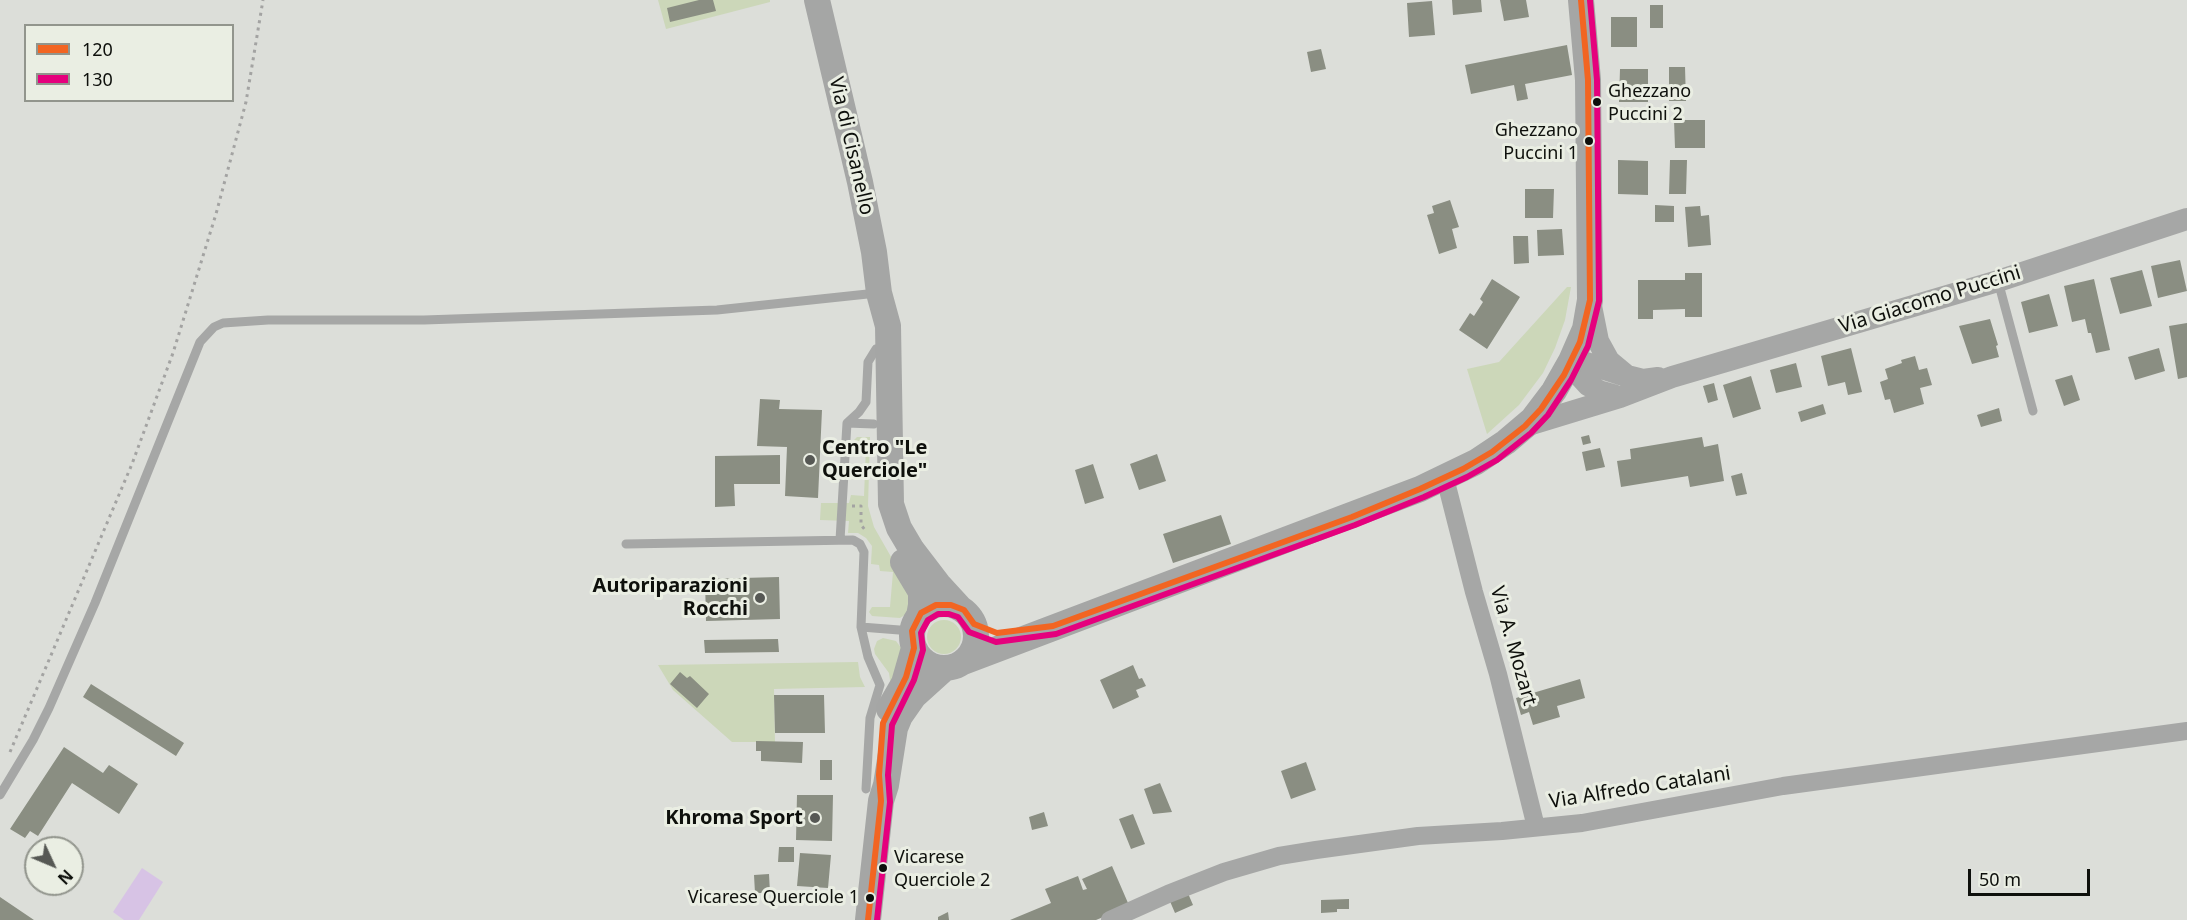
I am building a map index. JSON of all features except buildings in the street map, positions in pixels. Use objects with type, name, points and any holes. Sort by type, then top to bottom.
[{"type":"main road","name":"Via di Cisanello","points":[[817,0],[861,182],[879,293],[888,326],[881,430],[873,457],[877,508],[886,534],[920,590],[922,599],[904,683],[883,723],[878,780],[873,795]]},
{"type":"main road","points":[[1053,626],[1002,634],[992,632],[967,616],[941,604],[932,606],[915,632],[927,663],[954,665],[1034,636],[1053,626],[1353,516],[1445,478],[1492,452],[1525,426],[1554,391],[1571,361],[1584,329],[1590,300],[1588,80],[1581,0]]},
{"type":"main road","name":"Via di Cisanello","points":[[879,293],[876,349],[881,430],[890,500],[903,536],[945,594],[967,616]]},
{"type":"main road","points":[[868,920],[873,795],[886,785],[895,728],[900,716],[914,696],[954,665],[975,645],[976,632],[967,616]]},
{"type":"street","name":"Via Giacomo Puccini","points":[[1525,426],[1642,380],[1672,377],[1998,281],[2187,219]]},
{"type":"street","points":[[1590,300],[1594,326],[1603,350],[1624,387]]},
{"type":"street","name":"Via Giacomo Puccini","points":[[1571,361],[1576,372],[1588,385],[1599,391],[1624,387]]},
{"type":"street","name":"Via A. Mozart","points":[[1445,478],[1498,674],[1536,827]]},
{"type":"street","name":"Via Alfredo Catalani","points":[[1110,920],[1224,872],[1279,856],[1396,838],[1582,823],[1783,786],[2187,731]]},
{"type":"lane","points":[[1998,281],[2033,411]]},
{"type":"lane","points":[[0,795],[49,708],[95,603],[200,342],[214,327],[223,323],[268,320],[424,320],[717,310],[879,293]]},
{"type":"lane","points":[[840,540],[847,423],[866,402],[868,362],[876,349]]},
{"type":"lane","points":[[847,423],[881,430]]},
{"type":"lane","points":[[626,544],[856,540],[864,549],[861,627],[868,657],[880,685],[870,718],[873,795]]},
{"type":"lane","points":[[861,627],[915,632]]},
{"type":"path","points":[[5,762],[132,464],[173,353],[216,214],[246,102],[262,0]]},
{"type":"green space","points":[[658,0],[770,0],[770,2],[666,29]]},
{"type":"green space","points":[[1567,287],[1571,287],[1565,320],[1543,373],[1519,405],[1487,434],[1467,369],[1499,362]]},
{"type":"green space","points":[[857,437],[870,437],[868,506],[874,527],[910,586],[908,613],[900,618],[872,616],[869,612],[872,607],[890,607],[893,572],[880,571],[879,565],[871,564],[872,546],[866,538],[858,533],[848,533],[849,521],[820,520],[821,503],[849,503],[851,495],[864,496],[866,447],[854,447],[854,440]]},
{"type":"green space","points":[[944,620],[956,625],[961,637],[956,649],[944,654],[932,649],[927,637],[932,625]]},
{"type":"green space","points":[[883,638],[896,641],[902,649],[891,687],[889,673],[875,654],[874,649],[877,641]]},
{"type":"green space","points":[[858,662],[860,677],[865,687],[774,689],[775,742],[732,742],[673,690],[658,665]]},
{"type":"shaded area","points":[[142,868],[163,882],[139,920],[124,920],[113,912]]},
{"type":"transit line","name":"120","points":[[868,920],[881,801],[879,775],[883,723],[906,677],[914,648],[912,631],[921,613],[936,605],[951,605],[964,610],[974,624],[997,633],[1053,626],[1352,517],[1420,489],[1463,469],[1492,452],[1525,426],[1541,409],[1564,375],[1580,342],[1590,300],[1588,80],[1581,0]]},
{"type":"transit line","name":"130","points":[[877,920],[890,802],[888,775],[892,725],[914,680],[923,650],[921,633],[928,620],[938,614],[949,614],[958,617],[969,632],[996,642],[1056,634],[1355,525],[1424,497],[1497,460],[1531,433],[1548,415],[1571,380],[1588,346],[1599,301],[1597,80],[1590,0]]},
{"type":"place","name":"Ghezzano Puccini 2","points":[[1597,102]]},
{"type":"place","name":"Ghezzano Puccini 1","points":[[1589,141]]},
{"type":"place","name":"Centro \"Le Querciole\"","points":[[810,460]]},
{"type":"place","name":"Autoriparazioni Rocchi","points":[[760,598]]},
{"type":"place","name":"Khroma Sport","points":[[815,818]]},
{"type":"place","name":"Vicarese Querciole 2","points":[[883,868]]},
{"type":"place","name":"Vicarese Querciole 1","points":[[870,898]]}]
